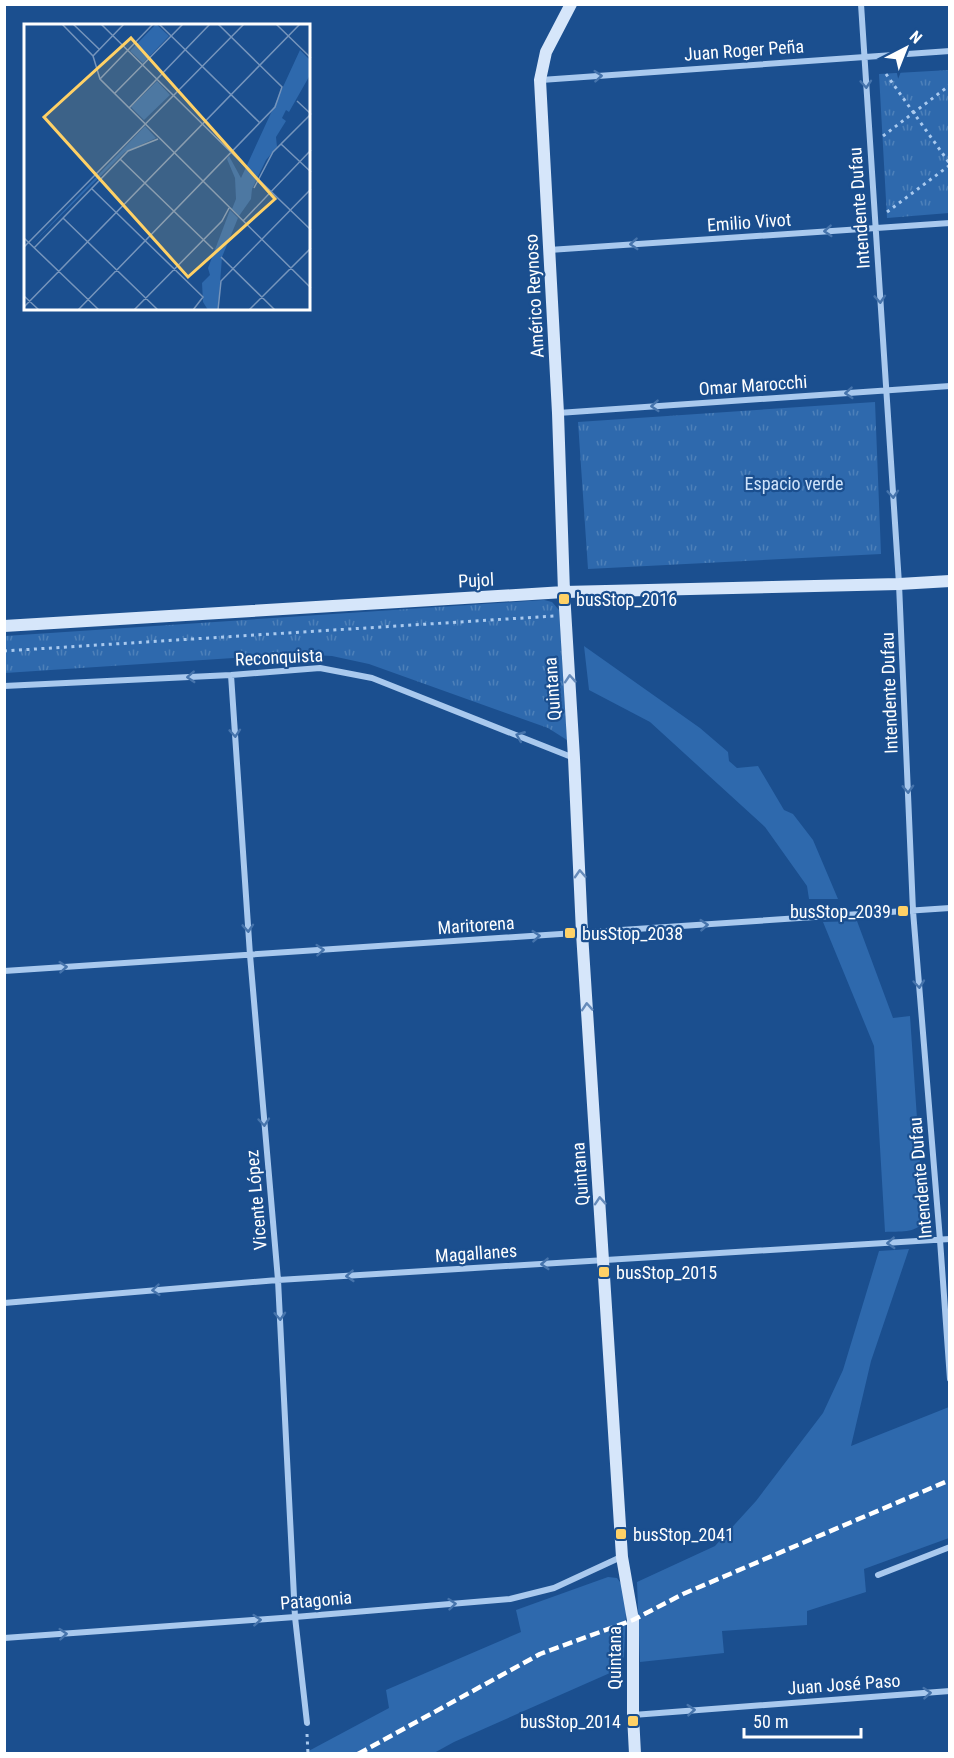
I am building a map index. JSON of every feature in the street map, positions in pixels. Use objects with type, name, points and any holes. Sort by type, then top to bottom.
[{"type":"street","name":"Américo Reynoso","points":[[564,592],[558,413],[540,80],[546,52],[571,4]]},
{"type":"street","name":"Intendente Dufau","points":[[861,4],[899,584],[913,911],[950,1379]]},
{"type":"street","name":"Juan Roger Peña","points":[[540,80],[950,51]]},
{"type":"street","name":"Emilio Vivot","points":[[549,250],[950,224]]},
{"type":"street","name":"Omar Marocchi","points":[[558,413],[950,386]]},
{"type":"street","name":"Pujol","points":[[4,626],[564,592],[950,581]]},
{"type":"street","name":"Quintana","points":[[564,592],[582,933],[622,1557],[633,1620],[635,1754]]},
{"type":"street","name":"Reconquista","points":[[4,686],[231,675],[320,668],[372,678],[574,758]]},
{"type":"street","name":"Vicente López","points":[[231,675],[250,954],[278,1280],[295,1617],[307,1723]]},
{"type":"street","name":"Maritorena","points":[[4,971],[950,908]]},
{"type":"street","name":"Magallanes","points":[[4,1303],[278,1280],[950,1239]]},
{"type":"street","points":[[878,1575],[950,1547]]},
{"type":"street","name":"Patagonia","points":[[4,1638],[510,1599],[554,1588],[622,1557]]},
{"type":"street","name":"Juan José Paso","points":[[633,1715],[950,1691]]},
{"type":"path","points":[[886,74],[950,164],[887,212]]},
{"type":"path","points":[[883,136],[950,85]]},
{"type":"path","points":[[4,651],[565,616]]},
{"type":"path","points":[[307,1723],[308,1754]]},
{"type":"green space","points":[[949,70],[949,213],[887,218],[879,74]]},
{"type":"green space","name":"Espacio verde","points":[[875,402],[881,554],[588,569],[578,422]]},
{"type":"green space","points":[[544,600],[552,602],[559,610],[567,740],[548,728],[369,664],[332,656],[296,654],[5,673],[5,636]]},
{"type":"green space","points":[[584,646],[700,728],[728,752],[729,761],[737,768],[758,766],[784,810],[793,814],[813,840],[838,899],[809,899],[807,886],[765,827],[650,722],[589,690]]},
{"type":"green space","points":[[857,921],[893,1018],[910,1016],[924,1221],[916,1228],[907,1231],[885,1232],[874,1046],[823,922]]},
{"type":"green space","points":[[909,1249],[871,1361],[851,1446],[949,1407],[949,1538],[864,1569],[866,1592],[807,1611],[807,1625],[722,1631],[724,1653],[640,1662],[637,1582],[715,1546],[756,1501],[823,1413],[843,1370],[879,1251]]},
{"type":"green space","points":[[608,1577],[617,1578],[623,1586],[626,1612],[624,1656],[619,1669],[434,1753],[303,1754],[389,1708],[386,1690],[521,1632],[516,1610]]},
{"type":"railway","points":[[358,1754],[540,1654],[633,1620],[683,1594],[950,1480]]},
{"type":"place","name":"busStop_2016","points":[[564,599]]},
{"type":"place","name":"busStop_2039","points":[[903,911]]},
{"type":"place","name":"busStop_2038","points":[[570,933]]},
{"type":"place","name":"busStop_2015","points":[[604,1272]]},
{"type":"place","name":"busStop_2041","points":[[621,1534]]},
{"type":"place","name":"busStop_2014","points":[[633,1721]]}]
